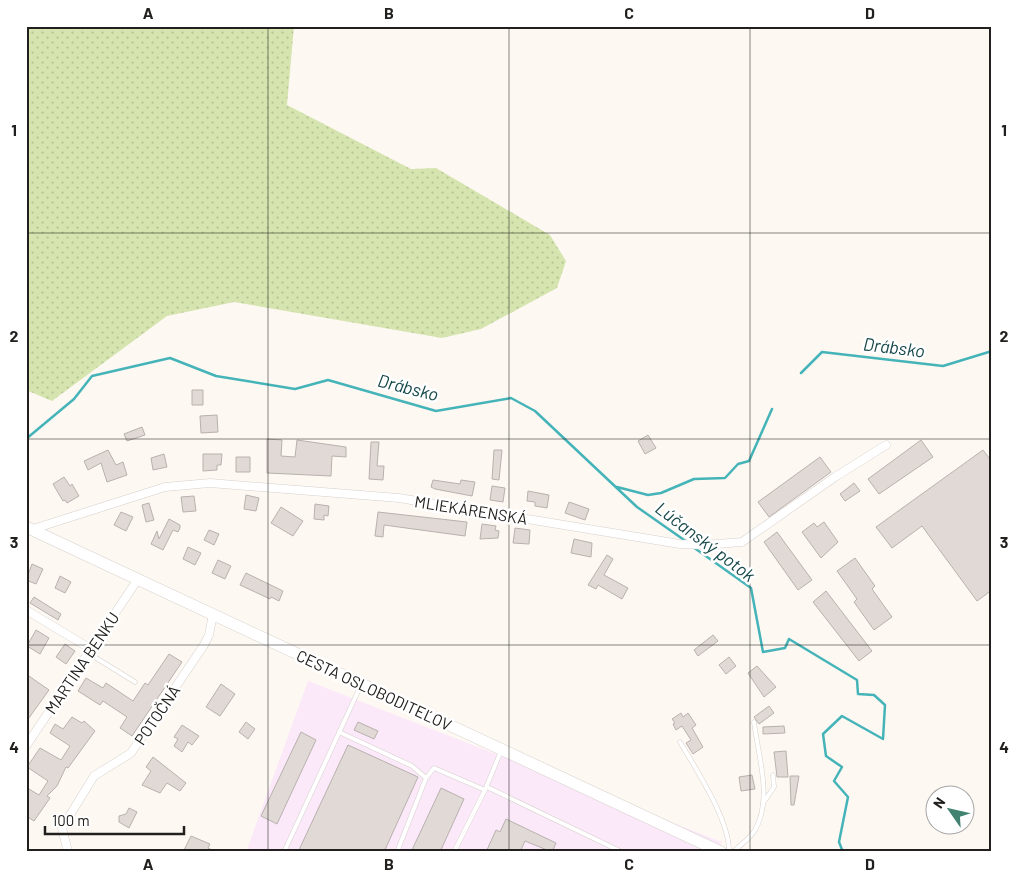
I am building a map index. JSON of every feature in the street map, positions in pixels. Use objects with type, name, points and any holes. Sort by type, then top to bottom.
[{"type":"main road","name":"CESTA OSLOBODITEĽOV","points":[[28,530],[138,579],[722,852]]},
{"type":"street","name":"MLIEKÁRENSKÁ","points":[[28,530],[164,487],[210,483],[398,498],[680,544],[704,545],[742,542],[835,477],[886,445]]},
{"type":"street","name":"MARTINA BENKU","points":[[26,746],[138,579]]},
{"type":"street","points":[[26,610],[90,651]]},
{"type":"street","name":"POTOČNÁ","points":[[68,852],[62,828],[66,821],[94,776],[132,753],[204,645],[209,634],[213,614]]},
{"type":"lane","points":[[90,651],[135,682]]},
{"type":"lane","points":[[284,852],[361,684]]},
{"type":"lane","points":[[733,852],[754,832],[760,819],[763,802],[762,770],[758,760],[754,722]]},
{"type":"lane","points":[[340,732],[412,766],[426,778]]},
{"type":"lane","points":[[680,742],[705,783],[729,841],[729,852]]},
{"type":"lane","points":[[454,852],[486,789],[502,749]]},
{"type":"lane","points":[[397,852],[426,778],[434,768],[486,789],[620,851]]},
{"type":"lane","points":[[763,802],[774,787],[773,775]]},
{"type":"shaded area","points":[[308,681],[722,842],[717,852],[246,852]]},
{"type":"green space","points":[[26,26],[294,26],[287,105],[411,169],[436,168],[550,235],[566,261],[557,288],[481,329],[442,338],[234,302],[167,316],[52,401],[26,390]]},
{"type":"building","points":[[192,390],[203,390],[203,405],[192,405]]},
{"type":"building","points":[[217,415],[218,432],[201,433],[200,416]]},
{"type":"building","points":[[142,427],[145,435],[127,441],[124,434]]},
{"type":"building","points":[[648,435],[656,448],[645,454],[638,441]]},
{"type":"building","points":[[267,439],[282,440],[281,456],[295,457],[297,440],[346,447],[346,457],[332,456],[331,476],[267,473]]},
{"type":"building","points":[[921,440],[933,457],[879,494],[868,479]]},
{"type":"building","points":[[371,442],[379,442],[377,466],[384,466],[383,480],[369,479]]},
{"type":"building","points":[[108,450],[116,465],[123,462],[127,475],[107,482],[101,463],[88,470],[84,461]]},
{"type":"building","points":[[494,450],[502,450],[499,480],[492,479]]},
{"type":"building","points":[[983,450],[992,462],[992,590],[977,601],[922,526],[892,548],[876,527]]},
{"type":"building","points":[[164,454],[167,467],[153,470],[151,458]]},
{"type":"building","points":[[203,454],[222,454],[221,465],[217,465],[217,470],[203,471]]},
{"type":"building","points":[[236,457],[250,457],[250,472],[236,472]]},
{"type":"building","points":[[820,457],[831,472],[769,517],[758,502]]},
{"type":"building","points":[[64,477],[70,486],[72,484],[79,496],[67,503],[65,500],[63,501],[53,484]]},
{"type":"building","points":[[433,480],[460,484],[461,480],[475,482],[472,496],[435,489],[431,487]]},
{"type":"building","points":[[854,483],[860,491],[845,501],[840,494]]},
{"type":"building","points":[[492,486],[505,488],[503,502],[490,500]]},
{"type":"building","points":[[528,491],[549,495],[547,508],[535,506],[535,502],[527,501]]},
{"type":"building","points":[[246,495],[259,498],[256,511],[244,509]]},
{"type":"building","points":[[194,496],[196,511],[183,512],[181,497]]},
{"type":"building","points":[[569,502],[589,509],[585,520],[565,513]]},
{"type":"building","points":[[149,503],[154,520],[146,522],[142,505]]},
{"type":"building","points":[[315,504],[329,506],[328,516],[324,515],[324,520],[314,519]]},
{"type":"building","points":[[281,507],[303,521],[293,536],[271,523]]},
{"type":"building","points":[[121,512],[133,517],[126,531],[114,525]]},
{"type":"building","points":[[378,512],[467,522],[465,536],[384,525],[383,537],[375,536]]},
{"type":"building","points":[[169,519],[180,525],[180,528],[178,532],[173,530],[163,550],[151,544],[157,531],[159,539]]},
{"type":"building","points":[[824,522],[838,542],[821,558],[802,532],[814,523],[817,527]]},
{"type":"building","points":[[482,524],[496,526],[495,530],[499,531],[498,538],[480,539]]},
{"type":"building","points":[[515,528],[530,530],[529,544],[513,543]]},
{"type":"building","points":[[209,530],[219,534],[214,545],[204,540]]},
{"type":"building","points":[[777,532],[812,580],[798,590],[764,542]]},
{"type":"building","points":[[574,539],[592,543],[591,557],[571,553]]},
{"type":"building","points":[[188,547],[201,553],[195,565],[183,559]]},
{"type":"building","points":[[607,555],[613,559],[604,575],[628,588],[622,599],[598,585],[596,589],[588,585]]},
{"type":"building","points":[[855,558],[875,586],[872,589],[892,617],[874,630],[854,602],[857,599],[837,571]]},
{"type":"building","points":[[218,560],[231,566],[225,579],[212,573]]},
{"type":"building","points":[[32,564],[43,569],[36,584],[26,580]]},
{"type":"building","points":[[246,573],[283,591],[279,601],[271,597],[270,599],[240,585]]},
{"type":"building","points":[[60,576],[71,582],[65,593],[55,588]]},
{"type":"building","points":[[826,591],[872,651],[859,661],[813,602]]},
{"type":"building","points":[[34,597],[61,614],[58,620],[30,603]]},
{"type":"building","points":[[36,630],[49,638],[40,654],[27,646]]},
{"type":"building","points":[[713,635],[718,641],[698,656],[694,650]]},
{"type":"building","points":[[65,644],[75,651],[66,664],[56,657]]},
{"type":"building","points":[[169,654],[182,662],[132,736],[120,728],[127,717],[103,701],[100,705],[78,691],[86,678],[103,688],[106,683],[133,701],[145,683],[148,685]]},
{"type":"building","points":[[729,657],[736,666],[726,674],[719,665]]},
{"type":"building","points":[[757,666],[776,687],[764,697],[748,673]]},
{"type":"building","points":[[26,674],[49,690],[26,722]]},
{"type":"building","points":[[221,684],[235,694],[220,716],[206,707]]},
{"type":"building","points":[[769,706],[774,713],[759,724],[754,717]]},
{"type":"building","points":[[681,713],[683,717],[688,713],[696,725],[692,728],[703,747],[693,754],[686,743],[691,740],[682,726],[676,730],[673,724],[675,723],[672,719]]},
{"type":"building","points":[[72,717],[82,723],[84,721],[95,731],[68,768],[66,767],[57,786],[47,796],[50,798],[34,821],[26,816],[26,793],[29,789],[39,795],[48,781],[27,767],[40,748],[61,760],[70,746],[50,733],[55,724],[63,729]]},
{"type":"building","points":[[246,722],[255,729],[248,739],[239,732]]},
{"type":"building","points":[[358,722],[378,731],[374,739],[354,730]]},
{"type":"building","points":[[182,725],[199,736],[192,745],[188,742],[182,752],[174,746],[178,739],[174,737]]},
{"type":"building","points":[[784,726],[785,733],[763,734],[763,727]]},
{"type":"building","points":[[301,732],[316,740],[277,824],[261,816]]},
{"type":"building","points":[[348,745],[418,777],[384,852],[298,852]]},
{"type":"building","points":[[786,751],[788,777],[777,777],[774,752]]},
{"type":"building","points":[[153,757],[186,783],[180,791],[167,783],[160,793],[142,785],[151,771],[146,767]]},
{"type":"building","points":[[752,775],[755,789],[741,791],[739,777]]},
{"type":"building","points":[[790,776],[799,776],[794,805],[791,805]]},
{"type":"building","points":[[441,788],[464,799],[440,852],[411,852]]},
{"type":"building","points":[[129,808],[137,812],[129,828],[119,822],[119,816],[126,814]]},
{"type":"building","points":[[506,819],[556,843],[552,852],[525,841],[520,852],[486,852],[496,830],[500,832]]},
{"type":"building","points":[[191,836],[210,844],[208,848],[216,852],[183,852]]},
{"type":"waterway","name":"Drábsko","points":[[801,373],[822,352],[943,366],[992,351]]},
{"type":"waterway","name":"Drábsko","points":[[26,439],[74,399],[92,376],[170,358],[216,376],[295,389],[328,380],[436,411],[511,398],[535,411],[637,507],[687,542]]},
{"type":"waterway","name":"Drábsko","points":[[617,487],[648,495],[661,493],[694,479],[725,478],[738,464],[749,461],[772,409]]},
{"type":"waterway","name":"Lúčanský potok","points":[[693,547],[751,588],[763,652],[785,648],[789,639],[857,680],[858,694],[874,695],[885,705],[883,739],[842,716],[823,734],[826,756],[842,767],[834,781],[848,797],[839,842],[843,852]]}]
